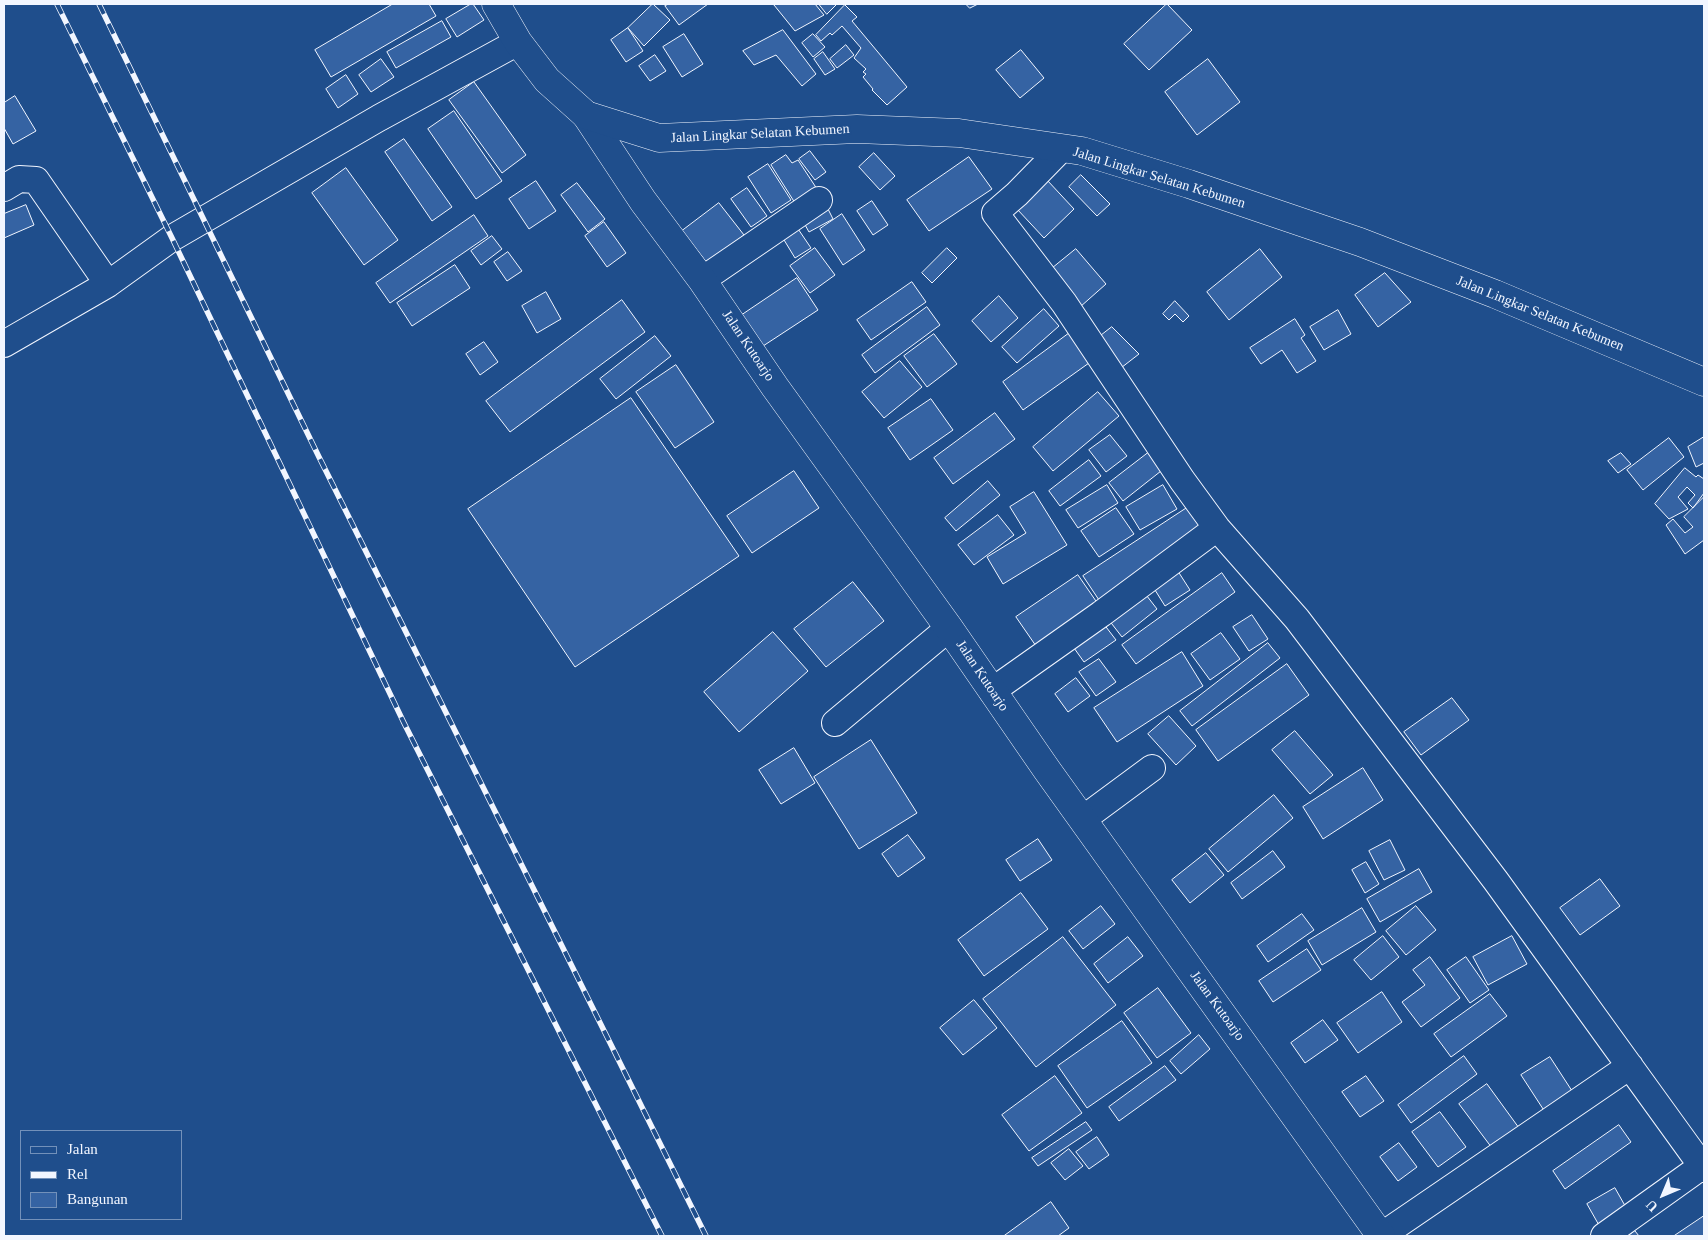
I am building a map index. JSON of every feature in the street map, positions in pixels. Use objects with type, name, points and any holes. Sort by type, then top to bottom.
[{"type":"main road","points":[[496,4],[518,42],[548,80],[586,115]]},
{"type":"main road","name":"Jalan Lingkar Selatan Kebumen","points":[[586,115],[659,138],[866,130],[959,132],[1082,151],[1188,184],[1360,242],[1495,294],[1704,382]]},
{"type":"main road","name":"Jalan Kutoarjo","points":[[586,115],[643,200],[702,280],[775,387],[949,628],[992,692],[1381,1236]]},
{"type":"street","points":[[4,344],[108,284],[172,238],[379,118],[518,42]]},
{"type":"street","points":[[1061,149],[1017,194],[995,213],[1064,303],[1182,480],[1217,528],[1297,619],[1496,881],[1703,1167],[1604,1236]]},
{"type":"street","points":[[4,188],[20,179],[36,180],[108,284]]},
{"type":"street","points":[[702,280],[819,200]]},
{"type":"street","points":[[992,692],[1217,528]]},
{"type":"street","points":[[835,723],[949,628]]},
{"type":"street","points":[[1083,819],[1152,768]]},
{"type":"street","points":[[1381,1236],[1630,1066]]},
{"type":"building","points":[[393,4],[429,4],[436,16],[331,77],[315,50]]},
{"type":"building","points":[[473,4],[484,20],[457,37],[446,19]]},
{"type":"building","points":[[653,4],[670,20],[644,46],[628,28]]},
{"type":"building","points":[[669,4],[708,4],[679,25],[665,6]]},
{"type":"building","points":[[775,4],[815,4],[824,15],[795,31]]},
{"type":"building","points":[[819,4],[837,4],[827,14]]},
{"type":"building","points":[[966,4],[978,4],[970,8]]},
{"type":"building","points":[[1167,4],[1192,30],[1149,70],[1124,44]]},
{"type":"building","points":[[845,5],[857,17],[852,21],[907,87],[887,105],[872,90],[863,77],[866,74],[863,72],[866,69],[854,58],[861,48],[842,26],[832,35],[830,33],[821,41],[816,35]]},
{"type":"building","points":[[442,21],[451,37],[396,68],[387,52]]},
{"type":"building","points":[[628,28],[643,51],[626,62],[611,40]]},
{"type":"building","points":[[783,30],[816,74],[802,86],[776,55],[754,65],[743,51]]},
{"type":"building","points":[[684,34],[703,64],[682,77],[663,47]]},
{"type":"building","points":[[813,34],[825,47],[813,57],[802,43]]},
{"type":"building","points":[[846,45],[854,55],[837,68],[830,59]]},
{"type":"building","points":[[1021,50],[1044,78],[1020,98],[996,70]]},
{"type":"building","points":[[823,52],[835,69],[825,75],[814,59]]},
{"type":"building","points":[[655,55],[666,71],[650,81],[639,66]]},
{"type":"building","points":[[381,59],[394,77],[371,92],[359,75]]},
{"type":"building","points":[[1208,59],[1240,102],[1197,135],[1165,92]]},
{"type":"building","points":[[346,75],[358,94],[338,108],[326,89]]},
{"type":"building","points":[[474,82],[526,155],[502,173],[449,100]]},
{"type":"building","points":[[15,96],[36,131],[13,144],[4,128],[4,103]]},
{"type":"building","points":[[454,111],[502,181],[476,199],[428,129]]},
{"type":"building","points":[[404,139],[452,207],[432,221],[385,152]]},
{"type":"building","points":[[810,151],[826,172],[815,180],[799,159]]},
{"type":"building","points":[[874,153],[895,176],[880,190],[859,167]]},
{"type":"building","points":[[786,155],[792,163],[798,160],[817,189],[795,203],[771,165]]},
{"type":"building","points":[[969,157],[992,189],[929,231],[907,200]]},
{"type":"building","points":[[768,164],[791,200],[771,213],[748,177]]},
{"type":"building","points":[[346,168],[398,240],[364,265],[312,193]]},
{"type":"building","points":[[1081,175],[1110,204],[1097,216],[1069,187]]},
{"type":"building","points":[[1047,180],[1074,209],[1044,238],[1017,209]]},
{"type":"building","points":[[536,181],[556,211],[529,229],[509,199]]},
{"type":"building","points":[[577,183],[605,219],[588,232],[561,195]]},
{"type":"building","points":[[747,188],[767,216],[751,227],[731,199]]},
{"type":"building","points":[[824,201],[833,219],[809,232],[799,214]]},
{"type":"building","points":[[872,201],[888,225],[873,235],[857,211]]},
{"type":"building","points":[[719,203],[744,235],[707,263],[682,231]]},
{"type":"building","points":[[26,205],[34,225],[4,238],[4,214]]},
{"type":"building","points":[[842,214],[865,250],[843,265],[820,229]]},
{"type":"building","points":[[474,215],[488,236],[390,303],[376,283]]},
{"type":"building","points":[[792,220],[811,248],[795,258],[778,230]]},
{"type":"building","points":[[604,222],[626,253],[607,267],[585,236]]},
{"type":"building","points":[[492,236],[502,249],[481,265],[471,251]]},
{"type":"building","points":[[815,248],[835,275],[810,293],[790,266]]},
{"type":"building","points":[[947,248],[957,258],[932,283],[922,273]]},
{"type":"building","points":[[1076,249],[1106,284],[1080,307],[1049,271]]},
{"type":"building","points":[[1260,249],[1282,277],[1229,320],[1207,292]]},
{"type":"building","points":[[508,252],[522,271],[507,281],[494,262]]},
{"type":"building","points":[[455,265],[470,288],[412,326],[397,303]]},
{"type":"building","points":[[1385,273],[1411,302],[1378,327],[1355,295]]},
{"type":"building","points":[[797,278],[818,310],[760,348],[739,317]]},
{"type":"building","points":[[912,282],[926,302],[871,340],[857,320]]},
{"type":"building","points":[[546,292],[561,319],[537,333],[522,306]]},
{"type":"building","points":[[999,296],[1018,318],[991,342],[972,321]]},
{"type":"building","points":[[622,300],[645,332],[510,432],[486,401]]},
{"type":"building","points":[[1175,301],[1189,316],[1183,322],[1175,314],[1169,320],[1163,314]]},
{"type":"building","points":[[927,307],[940,325],[875,373],[862,355]]},
{"type":"building","points":[[1044,309],[1059,326],[1017,363],[1002,347]]},
{"type":"building","points":[[1338,310],[1351,334],[1324,350],[1310,327]]},
{"type":"building","points":[[1295,319],[1305,335],[1301,338],[1316,361],[1297,373],[1282,350],[1261,364],[1250,348]]},
{"type":"building","points":[[1112,327],[1139,354],[1117,371],[1094,341]]},
{"type":"building","points":[[1075,329],[1096,358],[1023,410],[1003,382]]},
{"type":"building","points":[[934,334],[957,364],[927,387],[904,356]]},
{"type":"building","points":[[655,336],[671,356],[616,399],[600,379]]},
{"type":"building","points":[[484,342],[498,362],[480,375],[466,354]]},
{"type":"building","points":[[900,361],[922,387],[884,418],[862,392]]},
{"type":"building","points":[[676,365],[714,422],[675,448],[636,392]]},
{"type":"building","points":[[1098,392],[1119,416],[1053,471],[1033,447]]},
{"type":"building","points":[[631,398],[739,556],[575,667],[468,509]]},
{"type":"building","points":[[931,399],[953,430],[910,460],[888,428]]},
{"type":"building","points":[[995,413],[1015,439],[953,484],[934,458]]},
{"type":"building","points":[[1110,435],[1127,456],[1106,472],[1089,450]]},
{"type":"building","points":[[1704,437],[1704,463],[1696,467],[1688,447]]},
{"type":"building","points":[[1669,438],[1684,457],[1643,490],[1627,470]]},
{"type":"building","points":[[1148,453],[1161,471],[1123,501],[1109,483]]},
{"type":"building","points":[[1621,453],[1631,464],[1618,473],[1608,461]]},
{"type":"building","points":[[1089,460],[1101,476],[1060,506],[1049,491]]},
{"type":"building","points":[[1685,468],[1696,477],[1698,475],[1704,479],[1704,493],[1693,508],[1688,503],[1695,495],[1687,487],[1678,497],[1688,509],[1669,519],[1655,504]]},
{"type":"building","points":[[794,471],[819,508],[752,553],[727,516]]},
{"type":"building","points":[[988,481],[1000,495],[956,531],[945,518]]},
{"type":"building","points":[[1107,485],[1118,503],[1078,528],[1066,510]]},
{"type":"building","points":[[1163,485],[1177,509],[1140,530],[1126,507]]},
{"type":"building","points":[[1034,492],[1067,545],[1003,584],[987,557],[1026,533],[1010,507]]},
{"type":"building","points":[[1704,497],[1704,540],[1685,554],[1666,525],[1673,519],[1685,533],[1693,527],[1684,517]]},
{"type":"building","points":[[1196,502],[1211,526],[1099,600],[1083,576]]},
{"type":"building","points":[[1116,508],[1134,534],[1099,557],[1081,531]]},
{"type":"building","points":[[998,515],[1014,535],[974,565],[958,545]]},
{"type":"building","points":[[1174,565],[1190,590],[1165,606],[1150,582]]},
{"type":"building","points":[[1222,573],[1235,592],[1136,664],[1122,645]]},
{"type":"building","points":[[1078,575],[1098,604],[1036,646],[1016,617]]},
{"type":"building","points":[[853,582],[884,621],[826,667],[794,629]]},
{"type":"building","points":[[1140,587],[1157,609],[1122,637],[1105,615]]},
{"type":"building","points":[[1252,615],[1268,639],[1249,651],[1233,627]]},
{"type":"building","points":[[1100,619],[1116,640],[1084,662],[1069,641]]},
{"type":"building","points":[[773,632],[808,671],[739,732],[704,692]]},
{"type":"building","points":[[1221,633],[1240,659],[1210,680],[1191,654]]},
{"type":"building","points":[[1268,643],[1280,658],[1192,726],[1180,711]]},
{"type":"building","points":[[1182,652],[1203,686],[1117,742],[1094,708]]},
{"type":"building","points":[[1099,659],[1116,682],[1096,696],[1079,672]]},
{"type":"building","points":[[1287,664],[1309,695],[1218,761],[1196,730]]},
{"type":"building","points":[[1076,678],[1090,696],[1068,712],[1055,694]]},
{"type":"building","points":[[1452,698],[1469,720],[1421,755],[1404,732]]},
{"type":"building","points":[[1169,716],[1196,746],[1176,765],[1148,734]]},
{"type":"building","points":[[1295,731],[1333,775],[1310,794],[1272,750]]},
{"type":"building","points":[[871,740],[917,813],[859,849],[814,777]]},
{"type":"building","points":[[794,748],[815,783],[781,804],[759,770]]},
{"type":"building","points":[[1363,768],[1383,800],[1323,839],[1303,807]]},
{"type":"building","points":[[1274,795],[1293,818],[1228,872],[1209,849]]},
{"type":"building","points":[[908,835],[925,858],[898,877],[882,854]]},
{"type":"building","points":[[1038,839],[1052,860],[1020,881],[1006,860]]},
{"type":"building","points":[[1390,840],[1405,870],[1384,880],[1369,851]]},
{"type":"building","points":[[1273,851],[1285,867],[1242,899],[1231,883]]},
{"type":"building","points":[[1206,853],[1224,875],[1190,903],[1172,880]]},
{"type":"building","points":[[1366,862],[1379,884],[1365,893],[1352,870]]},
{"type":"building","points":[[1419,869],[1432,892],[1380,922],[1367,899]]},
{"type":"building","points":[[1600,879],[1620,906],[1580,935],[1560,908]]},
{"type":"building","points":[[1021,893],[1048,929],[984,976],[958,940]]},
{"type":"building","points":[[1101,906],[1115,924],[1083,949],[1069,931]]},
{"type":"building","points":[[1416,906],[1436,930],[1406,955],[1386,931]]},
{"type":"building","points":[[1362,908],[1376,932],[1322,965],[1308,941]]},
{"type":"building","points":[[1302,914],[1314,930],[1268,962],[1257,946]]},
{"type":"building","points":[[1383,936],[1399,957],[1371,980],[1354,960]]},
{"type":"building","points":[[1512,936],[1527,964],[1488,985],[1473,957]]},
{"type":"building","points":[[1063,937],[1116,1005],[1036,1067],[983,999]]},
{"type":"building","points":[[1128,937],[1143,956],[1108,983],[1094,964]]},
{"type":"building","points":[[1307,949],[1321,970],[1273,1002],[1259,981]]},
{"type":"building","points":[[1430,957],[1460,998],[1421,1027],[1402,1002],[1425,985],[1413,970]]},
{"type":"building","points":[[1466,957],[1489,990],[1470,1003],[1447,970]]},
{"type":"building","points":[[1158,988],[1191,1033],[1157,1058],[1124,1013]]},
{"type":"building","points":[[1382,992],[1402,1022],[1358,1053],[1337,1023]]},
{"type":"building","points":[[1490,994],[1507,1016],[1451,1057],[1434,1034]]},
{"type":"building","points":[[974,1000],[997,1028],[963,1055],[940,1028]]},
{"type":"building","points":[[1323,1020],[1338,1040],[1305,1063],[1291,1043]]},
{"type":"building","points":[[1122,1021],[1152,1063],[1087,1108],[1058,1066]]},
{"type":"building","points":[[1199,1035],[1210,1049],[1181,1074],[1170,1061]]},
{"type":"building","points":[[1464,1056],[1477,1074],[1411,1123],[1398,1105]]},
{"type":"building","points":[[1550,1057],[1574,1094],[1545,1112],[1521,1075]]},
{"type":"building","points":[[1165,1066],[1176,1080],[1119,1121],[1109,1107]]},
{"type":"building","points":[[1055,1076],[1082,1113],[1029,1151],[1002,1115]]},
{"type":"building","points":[[1366,1076],[1384,1101],[1360,1117],[1342,1092]]},
{"type":"building","points":[[1487,1084],[1519,1128],[1492,1148],[1459,1104]]},
{"type":"building","points":[[1440,1112],[1466,1147],[1438,1167],[1412,1132]]},
{"type":"building","points":[[1086,1122],[1092,1130],[1038,1166],[1032,1158]]},
{"type":"building","points":[[1619,1125],[1631,1142],[1565,1189],[1553,1171]]},
{"type":"building","points":[[1097,1137],[1109,1155],[1089,1169],[1076,1152]]},
{"type":"building","points":[[1399,1143],[1417,1167],[1398,1181],[1380,1157]]},
{"type":"building","points":[[1069,1149],[1083,1166],[1065,1180],[1051,1163]]},
{"type":"building","points":[[1615,1188],[1628,1211],[1600,1227],[1587,1204]]},
{"type":"building","points":[[1051,1202],[1069,1228],[1058,1236],[1004,1236]]},
{"type":"building","points":[[1704,1216],[1704,1236],[1674,1236]]},
{"type":"building","points":[[1635,1231],[1639,1236],[1628,1236]]},
{"type":"railway","points":[[57,4],[172,238],[404,723],[662,1236]]},
{"type":"railway","points":[[99,4],[319,457],[706,1236]]}]
